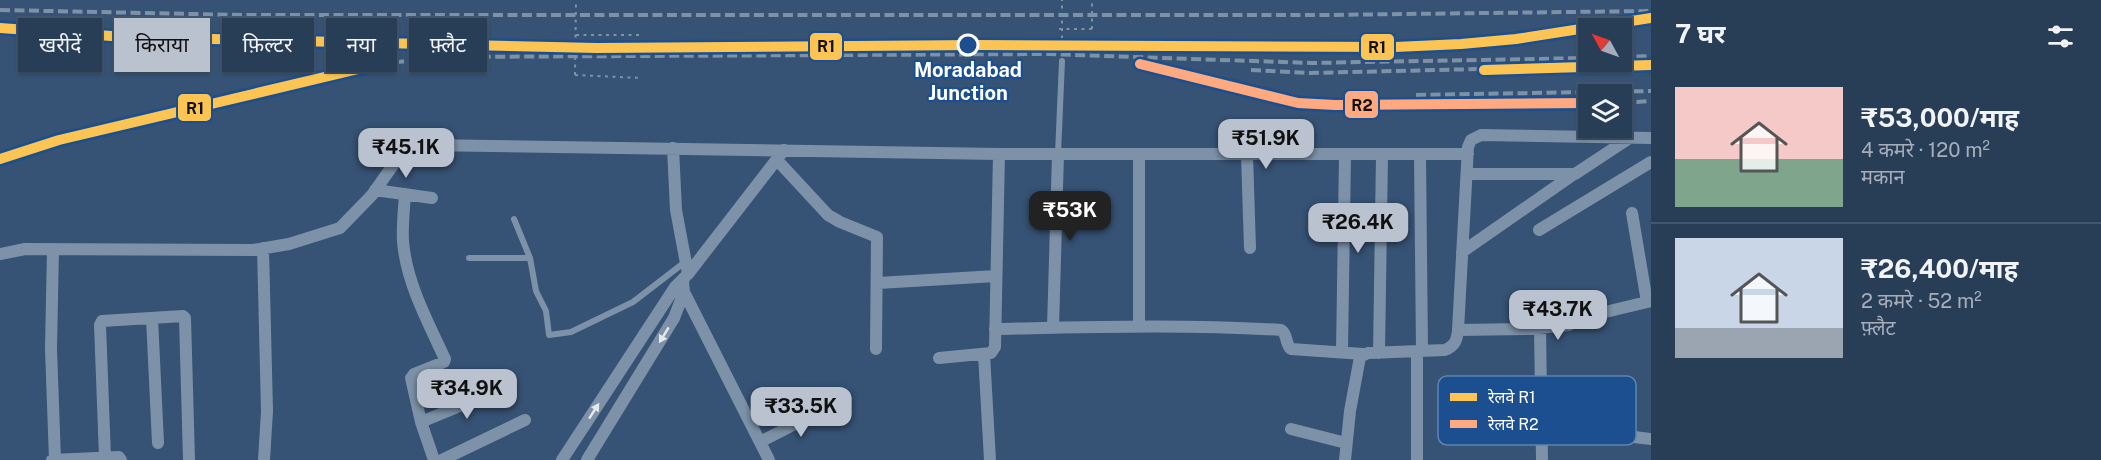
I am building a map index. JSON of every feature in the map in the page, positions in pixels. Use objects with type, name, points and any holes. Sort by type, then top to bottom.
[{"type":"street","points":[[995,329],[1228,327],[1281,330],[1286,333],[1291,349],[1363,354],[1445,350],[1455,342],[1458,330],[1468,154],[1471,140],[1481,135],[1578,136]]},
{"type":"street","points":[[1632,137],[1651,138]]},
{"type":"street","points":[[1462,252],[1629,138]]},
{"type":"street","points":[[0,254],[24,249],[253,250],[289,244],[340,228],[375,190],[403,151],[423,145],[673,148],[781,155],[1468,154]]},
{"type":"street","points":[[673,148],[673,186],[685,277],[769,460]]},
{"type":"street","points":[[939,358],[984,354],[993,351],[999,154]]},
{"type":"street","points":[[1053,328],[1058,154]]},
{"type":"street","points":[[561,460],[675,287],[781,155]]},
{"type":"street","points":[[781,155],[828,215],[877,237],[876,349]]},
{"type":"street","points":[[1139,155],[1139,326]]},
{"type":"street","points":[[1247,155],[1250,248]]},
{"type":"street","points":[[1342,352],[1345,155]]},
{"type":"street","points":[[1379,353],[1382,155]]},
{"type":"street","points":[[1417,460],[1420,351],[1420,155]]},
{"type":"street","points":[[1539,230],[1651,162]]},
{"type":"street","points":[[1467,174],[1575,174]]},
{"type":"street","points":[[375,190],[432,198]]},
{"type":"street","points":[[405,194],[403,241],[407,266],[416,294],[445,359],[444,362],[414,374],[411,378],[422,422],[436,458]]},
{"type":"street","points":[[1344,214],[1381,213]]},
{"type":"street","points":[[1458,330],[1569,325],[1580,318],[1649,302],[1632,213]]},
{"type":"street","points":[[263,248],[267,411],[264,460]]},
{"type":"street","points":[[53,249],[51,349],[54,460],[105,457],[118,457],[122,460]]},
{"type":"street","points":[[878,283],[996,276]]},
{"type":"street","points":[[587,460],[674,318],[685,277]]},
{"type":"street","points":[[152,318],[158,442]]},
{"type":"street","points":[[105,457],[100,325],[105,320],[184,318],[189,460]]},
{"type":"street","points":[[1540,328],[1541,376]]},
{"type":"street","points":[[984,354],[990,460]]},
{"type":"street","points":[[1345,460],[1352,400],[1360,357],[1363,354]]},
{"type":"street","points":[[422,422],[467,403],[498,386]]},
{"type":"street","points":[[760,442],[828,407]]},
{"type":"street","points":[[418,460],[436,458],[525,420]]},
{"type":"street","points":[[1291,429],[1346,443]]},
{"type":"street","points":[[1636,437],[1651,439]]},
{"type":"street","points":[[1542,445],[1542,460]]},
{"type":"lane","points":[[1058,154],[1062,61]]},
{"type":"lane","points":[[514,219],[530,258],[536,291],[544,307],[550,335],[571,332],[685,277]]},
{"type":"lane","points":[[469,258],[530,258]]},
{"type":"path","points":[[576,0],[575,75],[641,78]]},
{"type":"path","points":[[1062,0],[1062,61]]},
{"type":"path","points":[[1059,29],[1092,29],[1092,0]]},
{"type":"path","points":[[576,35],[643,35]]},
{"type":"railway","points":[[0,10],[243,15],[1324,15],[1651,11]]},
{"type":"railway","points":[[0,159],[59,140],[371,66],[433,57],[1049,54],[1311,63],[1578,58]]},
{"type":"railway","points":[[1632,57],[1651,56]]},
{"type":"railway","points":[[1133,62],[1298,103],[1335,105],[1578,103]]},
{"type":"railway","points":[[1251,70],[1309,73],[1651,65]]},
{"type":"railway","points":[[1416,95],[1651,91]]},
{"type":"railway","points":[[1632,102],[1651,101]]},
{"type":"rail line","name":"R1","points":[[0,28],[125,37],[597,48],[976,45],[1395,47],[1516,39],[1651,18]]},
{"type":"rail line","name":"R2","points":[[1140,64],[1298,103],[1335,105],[1578,103]]},
{"type":"rail line","name":"R1","points":[[1484,70],[1651,65]]},
{"type":"rail line","name":"R1","points":[[0,159],[59,140],[346,72]]},
{"type":"place","name":"Moradabad Junction","points":[[968,45]]}]
